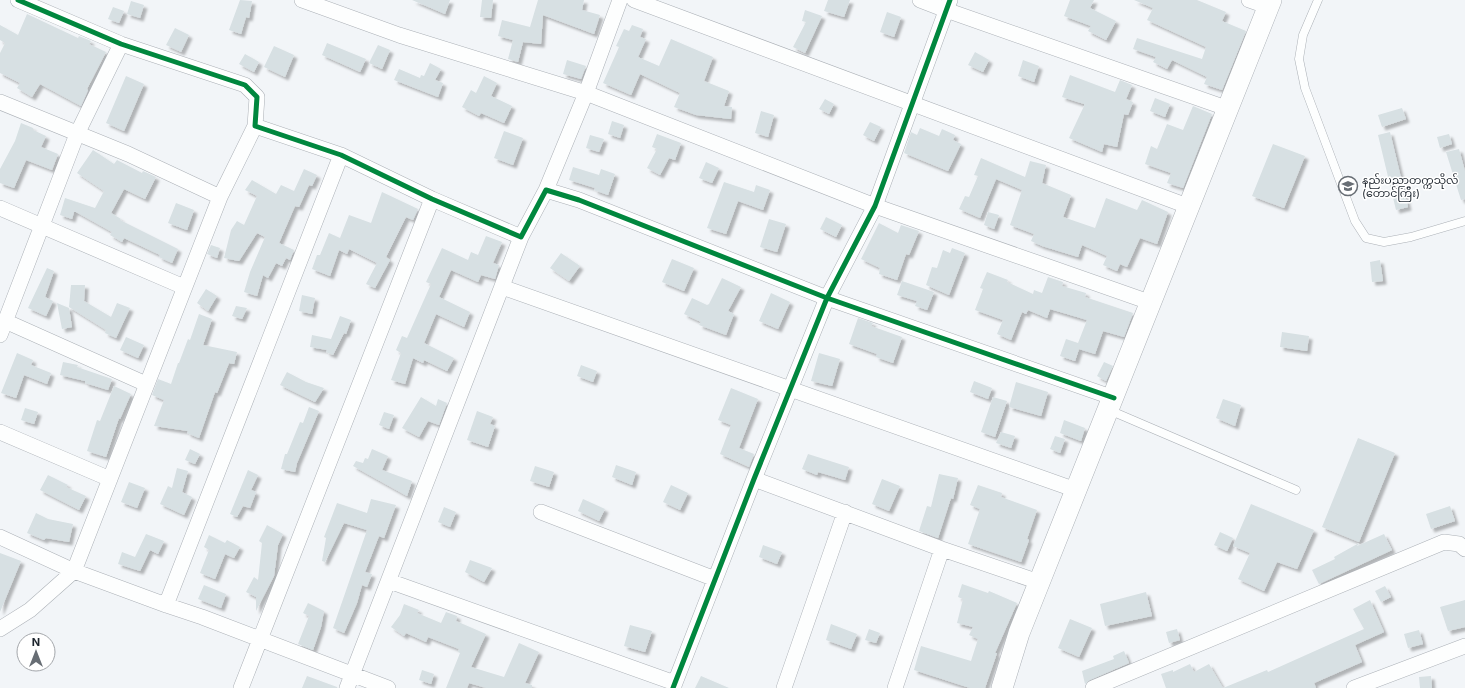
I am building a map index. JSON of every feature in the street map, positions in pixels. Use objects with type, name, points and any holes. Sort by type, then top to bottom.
[{"type":"main road","points":[[1002,688],[1019,633],[1270,3]]},
{"type":"street","points":[[302,0],[399,35],[586,93],[875,206],[1152,302]]},
{"type":"street","points":[[347,688],[521,237],[546,190],[586,93],[620,0]]},
{"type":"street","points":[[634,0],[912,102],[1190,207]]},
{"type":"street","points":[[920,0],[948,5],[1229,109]]},
{"type":"street","points":[[1249,0],[1270,3]]},
{"type":"street","points":[[0,629],[30,610],[74,571],[220,197],[255,126],[257,97],[245,85],[121,44],[22,1]]},
{"type":"street","points":[[389,581],[674,686],[754,479],[827,298],[875,206],[948,5]]},
{"type":"street","points":[[121,44],[76,134],[3,328],[146,384]]},
{"type":"street","points":[[0,102],[128,154],[220,197]]},
{"type":"street","points":[[255,126],[341,156],[432,199],[521,237]]},
{"type":"street","points":[[166,605],[341,156]]},
{"type":"street","points":[[546,190],[579,200],[827,298],[1111,404]]},
{"type":"street","points":[[241,688],[432,199]]},
{"type":"street","points":[[0,208],[184,288]]},
{"type":"street","points":[[502,286],[1076,490]]},
{"type":"street","points":[[0,432],[110,479]]},
{"type":"street","points":[[754,479],[942,549],[1040,582]]},
{"type":"street","points":[[541,512],[715,579]]},
{"type":"street","points":[[784,688],[845,512]]},
{"type":"street","points":[[0,537],[74,571],[202,617],[388,688]]},
{"type":"street","points":[[1093,688],[1444,542],[1459,544],[1465,549]]},
{"type":"street","points":[[895,688],[942,549]]},
{"type":"street","points":[[1354,688],[1465,646]]},
{"type":"lane","points":[[1318,0],[1303,35],[1298,59],[1305,88],[1349,206],[1355,221],[1366,238],[1384,242],[1411,237],[1465,222]]},
{"type":"lane","points":[[1111,404],[1296,490]]},
{"type":"building","points":[[240,0],[252,1],[249,18],[246,17],[241,34],[229,30]]},
{"type":"building","points":[[412,0],[450,0],[445,14]]},
{"type":"building","points":[[482,0],[493,0],[491,18],[480,17]]},
{"type":"building","points":[[538,0],[584,0],[582,10],[600,15],[594,34],[543,15],[541,44],[523,42],[518,62],[508,59],[513,40],[498,36],[502,20],[530,27]]},
{"type":"building","points":[[828,0],[850,0],[844,17],[824,11]]},
{"type":"building","points":[[1070,0],[1094,0],[1090,8],[1116,21],[1106,40],[1088,31],[1091,26],[1064,16]]},
{"type":"building","points":[[1134,0],[1197,0],[1226,12],[1222,21],[1246,31],[1222,90],[1204,84],[1207,77],[1172,60],[1167,69],[1153,62],[1156,57],[1133,49],[1137,38],[1202,59],[1206,47],[1147,20],[1153,8]]},
{"type":"building","points":[[131,1],[144,5],[140,18],[127,14]]},
{"type":"building","points":[[113,7],[124,11],[119,23],[108,19]]},
{"type":"building","points":[[805,10],[822,16],[805,53],[793,47],[806,22],[802,21]]},
{"type":"building","points":[[887,12],[901,17],[894,37],[880,32]]},
{"type":"building","points":[[27,14],[78,38],[79,36],[91,41],[89,44],[106,52],[87,89],[88,90],[81,106],[40,84],[32,97],[17,88],[20,83],[0,73],[0,53],[5,43],[0,40],[0,25],[18,35]]},
{"type":"building","points":[[632,25],[643,29],[640,37],[646,39],[638,57],[659,66],[671,39],[713,57],[704,81],[729,91],[724,106],[732,107],[731,119],[696,115],[674,107],[680,93],[640,74],[631,95],[603,83],[619,47],[616,46],[624,29],[629,31]]},
{"type":"building","points":[[175,28],[189,35],[181,52],[166,45]]},
{"type":"building","points":[[327,43],[366,59],[360,72],[322,55]]},
{"type":"building","points":[[378,45],[390,50],[382,69],[369,63]]},
{"type":"building","points":[[274,46],[294,55],[285,77],[264,67]]},
{"type":"building","points":[[975,52],[989,60],[983,72],[968,65]]},
{"type":"building","points":[[245,54],[259,62],[254,72],[239,64]]},
{"type":"building","points":[[567,60],[586,66],[581,79],[563,74]]},
{"type":"building","points":[[1023,60],[1039,66],[1034,82],[1018,76]]},
{"type":"building","points":[[430,63],[441,69],[435,80],[443,83],[438,97],[394,80],[399,69],[420,78],[421,75],[424,76]]},
{"type":"building","points":[[1070,75],[1115,92],[1120,80],[1132,85],[1126,99],[1133,102],[1128,115],[1124,114],[1117,147],[1104,144],[1102,152],[1069,138],[1084,106],[1084,104],[1062,97]]},
{"type":"building","points":[[126,76],[144,84],[124,131],[106,123]]},
{"type":"building","points":[[484,76],[497,83],[491,96],[512,106],[504,123],[481,113],[479,116],[462,107],[471,90],[476,93]]},
{"type":"building","points":[[1155,98],[1170,104],[1165,117],[1150,111]]},
{"type":"building","points":[[825,99],[834,104],[829,114],[819,109]]},
{"type":"building","points":[[1193,106],[1212,114],[1183,188],[1167,183],[1171,173],[1145,164],[1151,146],[1157,149],[1167,124],[1183,130]]},
{"type":"building","points":[[1402,108],[1406,119],[1382,127],[1378,115]]},
{"type":"building","points":[[761,111],[774,115],[768,137],[755,133]]},
{"type":"building","points":[[612,121],[624,125],[620,138],[608,134]]},
{"type":"building","points":[[870,122],[881,127],[874,141],[863,135]]},
{"type":"building","points":[[21,123],[46,136],[41,147],[58,154],[52,170],[26,160],[14,188],[0,183],[0,169],[15,141]]},
{"type":"building","points":[[920,128],[939,136],[942,129],[955,135],[953,140],[961,144],[948,171],[904,153],[911,132],[917,135]]},
{"type":"building","points":[[504,131],[523,138],[513,165],[494,158]]},
{"type":"building","points":[[1390,132],[1408,207],[1396,210],[1378,135]]},
{"type":"building","points":[[657,134],[681,143],[675,160],[669,158],[660,175],[647,168],[657,149],[652,147]]},
{"type":"building","points":[[1449,134],[1452,144],[1440,148],[1437,137]]},
{"type":"building","points":[[590,135],[604,139],[599,152],[586,148]]},
{"type":"building","points":[[1273,144],[1305,156],[1284,208],[1252,196]]},
{"type":"building","points":[[1459,149],[1465,171],[1465,199],[1461,200],[1446,152]]},
{"type":"building","points":[[93,150],[114,164],[117,160],[142,173],[143,171],[156,177],[145,199],[124,189],[111,213],[121,219],[120,220],[178,249],[172,263],[159,257],[160,255],[124,238],[122,242],[110,235],[112,232],[76,212],[74,212],[72,219],[60,215],[65,198],[95,208],[104,191],[77,173]]},
{"type":"building","points":[[981,158],[1025,177],[1030,161],[1046,165],[1042,183],[1071,195],[1063,217],[1095,228],[1106,198],[1137,210],[1142,200],[1168,212],[1157,244],[1140,238],[1127,267],[1120,264],[1117,271],[1103,265],[1107,256],[1082,245],[1078,257],[1042,246],[1031,241],[1034,234],[1010,225],[1022,190],[996,179],[980,218],[959,209],[965,196],[969,197],[978,176],[974,175]]},
{"type":"building","points":[[706,162],[719,168],[712,183],[699,178]]},
{"type":"building","points":[[573,167],[599,175],[601,169],[615,174],[608,195],[594,190],[595,188],[569,180]]},
{"type":"building","points":[[304,169],[317,175],[312,186],[309,185],[299,207],[295,206],[279,243],[294,250],[290,260],[286,258],[282,266],[276,263],[268,278],[263,275],[257,296],[244,292],[250,272],[265,237],[257,233],[239,261],[224,258],[231,230],[237,221],[244,225],[257,196],[245,190],[252,180],[276,194],[281,185],[294,191]]},
{"type":"building","points":[[724,182],[754,192],[756,185],[770,190],[763,210],[738,201],[726,234],[707,228]]},
{"type":"building","points":[[382,192],[418,209],[413,220],[406,217],[386,257],[390,260],[375,288],[366,284],[377,263],[349,249],[347,254],[339,250],[330,276],[312,269],[317,255],[320,255],[329,233],[340,238],[349,215],[371,223]]},
{"type":"building","points":[[176,203],[194,210],[187,230],[168,223]]},
{"type":"building","points":[[988,212],[999,215],[994,229],[984,225]]},
{"type":"building","points":[[826,217],[842,225],[836,237],[820,229]]},
{"type":"building","points":[[769,219],[786,224],[777,252],[760,247]]},
{"type":"building","points":[[879,223],[898,233],[901,225],[919,231],[909,255],[906,254],[897,280],[879,274],[880,268],[861,259]]},
{"type":"building","points":[[486,236],[502,242],[493,263],[499,265],[495,279],[481,275],[478,282],[451,270],[439,297],[470,312],[464,327],[436,314],[424,343],[454,358],[447,371],[424,360],[423,363],[413,358],[405,384],[391,380],[401,353],[396,350],[402,336],[407,338],[431,284],[426,282],[442,248],[468,260],[471,252],[478,255]]},
{"type":"building","points":[[211,245],[220,248],[217,258],[207,254]]},
{"type":"building","points":[[952,248],[965,253],[949,295],[926,285],[932,267],[937,268],[943,250],[950,253]]},
{"type":"building","points":[[561,253],[580,266],[569,281],[550,268]]},
{"type":"building","points":[[672,259],[694,268],[684,291],[662,282]]},
{"type":"building","points":[[1380,260],[1383,281],[1372,282],[1370,262]]},
{"type":"building","points":[[47,268],[54,271],[45,297],[53,301],[46,316],[28,308]]},
{"type":"building","points":[[987,272],[1008,280],[1007,282],[1033,294],[1034,290],[1042,293],[1048,277],[1063,282],[1062,286],[1086,293],[1085,297],[1133,313],[1124,337],[1103,331],[1095,354],[1079,349],[1075,361],[1060,356],[1066,339],[1078,343],[1087,320],[1050,309],[1047,318],[1028,310],[1026,314],[1022,312],[1011,340],[997,334],[1003,320],[975,310],[983,289],[980,288]]},
{"type":"building","points":[[722,278],[741,287],[728,311],[734,314],[726,335],[699,325],[701,322],[684,314],[692,298],[707,305],[709,304]]},
{"type":"building","points":[[902,281],[934,292],[927,310],[915,306],[917,301],[897,295]]},
{"type":"building","points":[[71,285],[85,285],[84,301],[111,317],[117,303],[130,308],[116,338],[105,333],[106,330],[69,307]]},
{"type":"building","points":[[206,289],[217,296],[208,311],[197,303]]},
{"type":"building","points":[[771,293],[790,302],[778,329],[759,321]]},
{"type":"building","points":[[302,295],[315,298],[312,314],[299,311]]},
{"type":"building","points":[[57,303],[69,308],[72,327],[62,329]]},
{"type":"building","points":[[236,306],[247,308],[242,319],[232,316]]},
{"type":"building","points":[[199,314],[212,319],[203,345],[237,352],[234,364],[229,363],[217,393],[215,392],[199,438],[187,433],[188,431],[154,426],[164,400],[152,395],[158,379],[171,384],[188,339],[190,340]]},
{"type":"building","points":[[340,316],[351,320],[346,334],[344,333],[333,355],[326,352],[327,350],[310,347],[312,335],[331,339]]},
{"type":"building","points":[[858,318],[873,323],[871,326],[902,337],[893,363],[876,357],[877,354],[849,344]]},
{"type":"building","points":[[1282,332],[1309,336],[1307,351],[1280,347]]},
{"type":"building","points":[[126,337],[144,345],[138,358],[120,350]]},
{"type":"building","points":[[17,353],[33,360],[31,365],[51,373],[47,384],[24,375],[16,398],[1,393]]},
{"type":"building","points":[[819,353],[840,359],[832,386],[811,381]]},
{"type":"building","points":[[63,362],[78,365],[77,367],[112,379],[108,390],[85,383],[85,381],[60,375]]},
{"type":"building","points":[[1104,362],[1113,366],[1106,381],[1097,376]]},
{"type":"building","points":[[581,365],[597,371],[593,382],[577,376]]},
{"type":"building","points":[[287,372],[306,382],[324,388],[315,402],[280,385]]},
{"type":"building","points":[[974,381],[992,388],[988,399],[970,392]]},
{"type":"building","points":[[1016,382],[1048,392],[1041,416],[1009,407]]},
{"type":"building","points":[[114,386],[131,394],[120,419],[119,418],[106,457],[87,451],[97,420],[100,421]]},
{"type":"building","points":[[731,388],[758,399],[739,448],[754,454],[749,467],[720,454],[731,425],[718,420]]},
{"type":"building","points":[[421,397],[436,406],[438,399],[447,403],[439,425],[428,421],[419,437],[402,428]]},
{"type":"building","points":[[993,397],[1007,401],[995,437],[981,432]]},
{"type":"building","points":[[1223,399],[1241,405],[1235,426],[1216,418]]},
{"type":"building","points":[[309,407],[319,411],[297,463],[295,472],[281,469],[285,454],[287,454],[300,422],[303,423]]},
{"type":"building","points":[[25,408],[38,412],[34,424],[21,420]]},
{"type":"building","points":[[477,411],[493,417],[490,424],[495,426],[488,447],[467,440]]},
{"type":"building","points":[[384,412],[394,415],[389,429],[379,425]]},
{"type":"building","points":[[1064,420],[1085,428],[1081,441],[1060,433]]},
{"type":"building","points":[[1001,432],[1015,436],[1011,448],[996,443]]},
{"type":"building","points":[[1055,436],[1065,439],[1060,453],[1050,449]]},
{"type":"building","points":[[1358,438],[1395,453],[1359,542],[1322,527]]},
{"type":"building","points":[[190,449],[200,454],[195,464],[185,460]]},
{"type":"building","points":[[372,449],[388,456],[382,470],[412,481],[407,496],[353,466],[356,461],[363,463],[365,458],[368,459]]},
{"type":"building","points":[[808,454],[849,467],[845,480],[818,472],[817,475],[802,469]]},
{"type":"building","points":[[616,465],[636,472],[632,485],[612,477]]},
{"type":"building","points":[[535,466],[554,472],[549,487],[530,481]]},
{"type":"building","points":[[177,468],[188,471],[182,492],[192,497],[184,515],[160,504],[168,486],[172,488]]},
{"type":"building","points":[[248,470],[258,475],[251,490],[256,492],[250,508],[243,506],[237,517],[230,514]]},
{"type":"building","points":[[939,474],[958,478],[953,499],[951,498],[938,538],[919,531],[927,506],[931,507]]},
{"type":"building","points":[[48,475],[68,485],[66,487],[86,496],[79,510],[40,490]]},
{"type":"building","points":[[882,479],[900,486],[889,511],[872,504]]},
{"type":"building","points":[[129,482],[145,488],[137,508],[121,502]]},
{"type":"building","points":[[671,485],[688,493],[680,510],[663,502]]},
{"type":"building","points":[[978,485],[1002,493],[1001,497],[1037,510],[1021,562],[968,544],[980,509],[970,505]]},
{"type":"building","points":[[371,499],[396,505],[384,538],[379,536],[365,572],[372,574],[367,587],[362,585],[357,603],[344,633],[333,628],[367,530],[344,523],[325,562],[322,561],[326,538],[324,537],[337,503],[367,513]]},
{"type":"building","points":[[583,499],[605,509],[599,521],[578,511]]},
{"type":"building","points":[[1251,504],[1314,530],[1297,569],[1277,562],[1264,591],[1238,579],[1250,553],[1233,546]]},
{"type":"building","points":[[1450,506],[1455,521],[1431,529],[1426,514]]},
{"type":"building","points":[[444,507],[456,512],[450,527],[438,522]]},
{"type":"building","points":[[36,513],[48,519],[73,524],[69,542],[46,538],[44,540],[27,533]]},
{"type":"building","points":[[267,525],[283,534],[278,545],[274,576],[256,611],[256,597],[246,592],[254,577],[258,580],[262,543],[259,541]]},
{"type":"building","points":[[1220,532],[1233,538],[1227,551],[1214,545]]},
{"type":"building","points":[[146,534],[164,541],[158,554],[150,550],[140,571],[118,564],[122,552],[135,557]]},
{"type":"building","points":[[1384,534],[1392,550],[1319,584],[1312,570],[1335,559],[1334,557],[1359,543],[1357,546]]},
{"type":"building","points":[[209,535],[225,543],[227,540],[240,547],[234,558],[225,554],[215,579],[200,573],[209,550],[204,547]]},
{"type":"building","points":[[763,545],[782,552],[777,564],[759,557]]},
{"type":"building","points":[[0,553],[21,561],[0,612]]},
{"type":"building","points":[[470,560],[492,568],[484,582],[465,572]]},
{"type":"building","points":[[962,584],[988,593],[989,591],[1017,603],[995,653],[997,653],[985,688],[970,688],[914,670],[921,646],[971,661],[978,639],[969,635],[973,627],[957,623],[963,599],[958,597]]},
{"type":"building","points":[[204,585],[226,594],[221,608],[198,599]]},
{"type":"building","points":[[1385,586],[1391,597],[1381,602],[1375,591]]},
{"type":"building","points":[[1146,592],[1152,616],[1105,626],[1100,604]]},
{"type":"building","points":[[1370,600],[1384,632],[1355,645],[1362,662],[1314,683],[1316,688],[1223,688],[1267,670],[1268,672],[1364,629],[1353,609]]},
{"type":"building","points":[[1465,600],[1465,627],[1448,631],[1440,607]]},
{"type":"building","points":[[308,603],[324,611],[321,627],[313,650],[298,644],[309,616],[303,613]]},
{"type":"building","points":[[404,604],[419,610],[417,613],[441,623],[446,612],[457,616],[456,621],[486,634],[471,667],[504,677],[519,643],[539,652],[525,683],[532,685],[532,688],[486,688],[469,683],[467,688],[446,688],[460,653],[458,652],[459,649],[428,637],[426,642],[406,633],[404,636],[391,627],[400,615]]},
{"type":"building","points":[[1070,619],[1092,628],[1079,657],[1058,648]]},
{"type":"building","points":[[831,624],[857,634],[851,649],[826,640]]},
{"type":"building","points":[[630,625],[652,631],[645,652],[624,646]]},
{"type":"building","points":[[869,629],[880,633],[876,643],[865,640]]},
{"type":"building","points":[[1177,629],[1180,640],[1169,643],[1166,632]]},
{"type":"building","points":[[1419,630],[1423,644],[1408,648],[1404,634]]},
{"type":"building","points":[[1124,651],[1129,663],[1090,680],[1085,684],[1082,671],[1114,659],[1113,656]]},
{"type":"building","points":[[1190,664],[1194,672],[1209,664],[1223,688],[1166,688],[1161,674],[1173,670],[1173,672]]},
{"type":"building","points":[[422,670],[434,674],[431,684],[419,680]]},
{"type":"building","points":[[307,676],[337,687],[337,688],[302,688]]},
{"type":"building","points":[[701,676],[729,688],[695,688]]},
{"type":"building","points":[[1431,676],[1432,688],[1420,688],[1419,677]]},
{"type":"cycle path","points":[[18,0],[121,44],[245,85],[257,97],[255,126],[341,155],[432,199],[521,237],[546,190],[579,200],[827,298],[1114,398]]},
{"type":"cycle path","points":[[673,688],[754,479],[827,298],[875,206],[950,0]]},
{"type":"place","name":"နည်းပညာတက္ကသိုလ် (တောင်ကြီး)","points":[[1348,186]]}]
